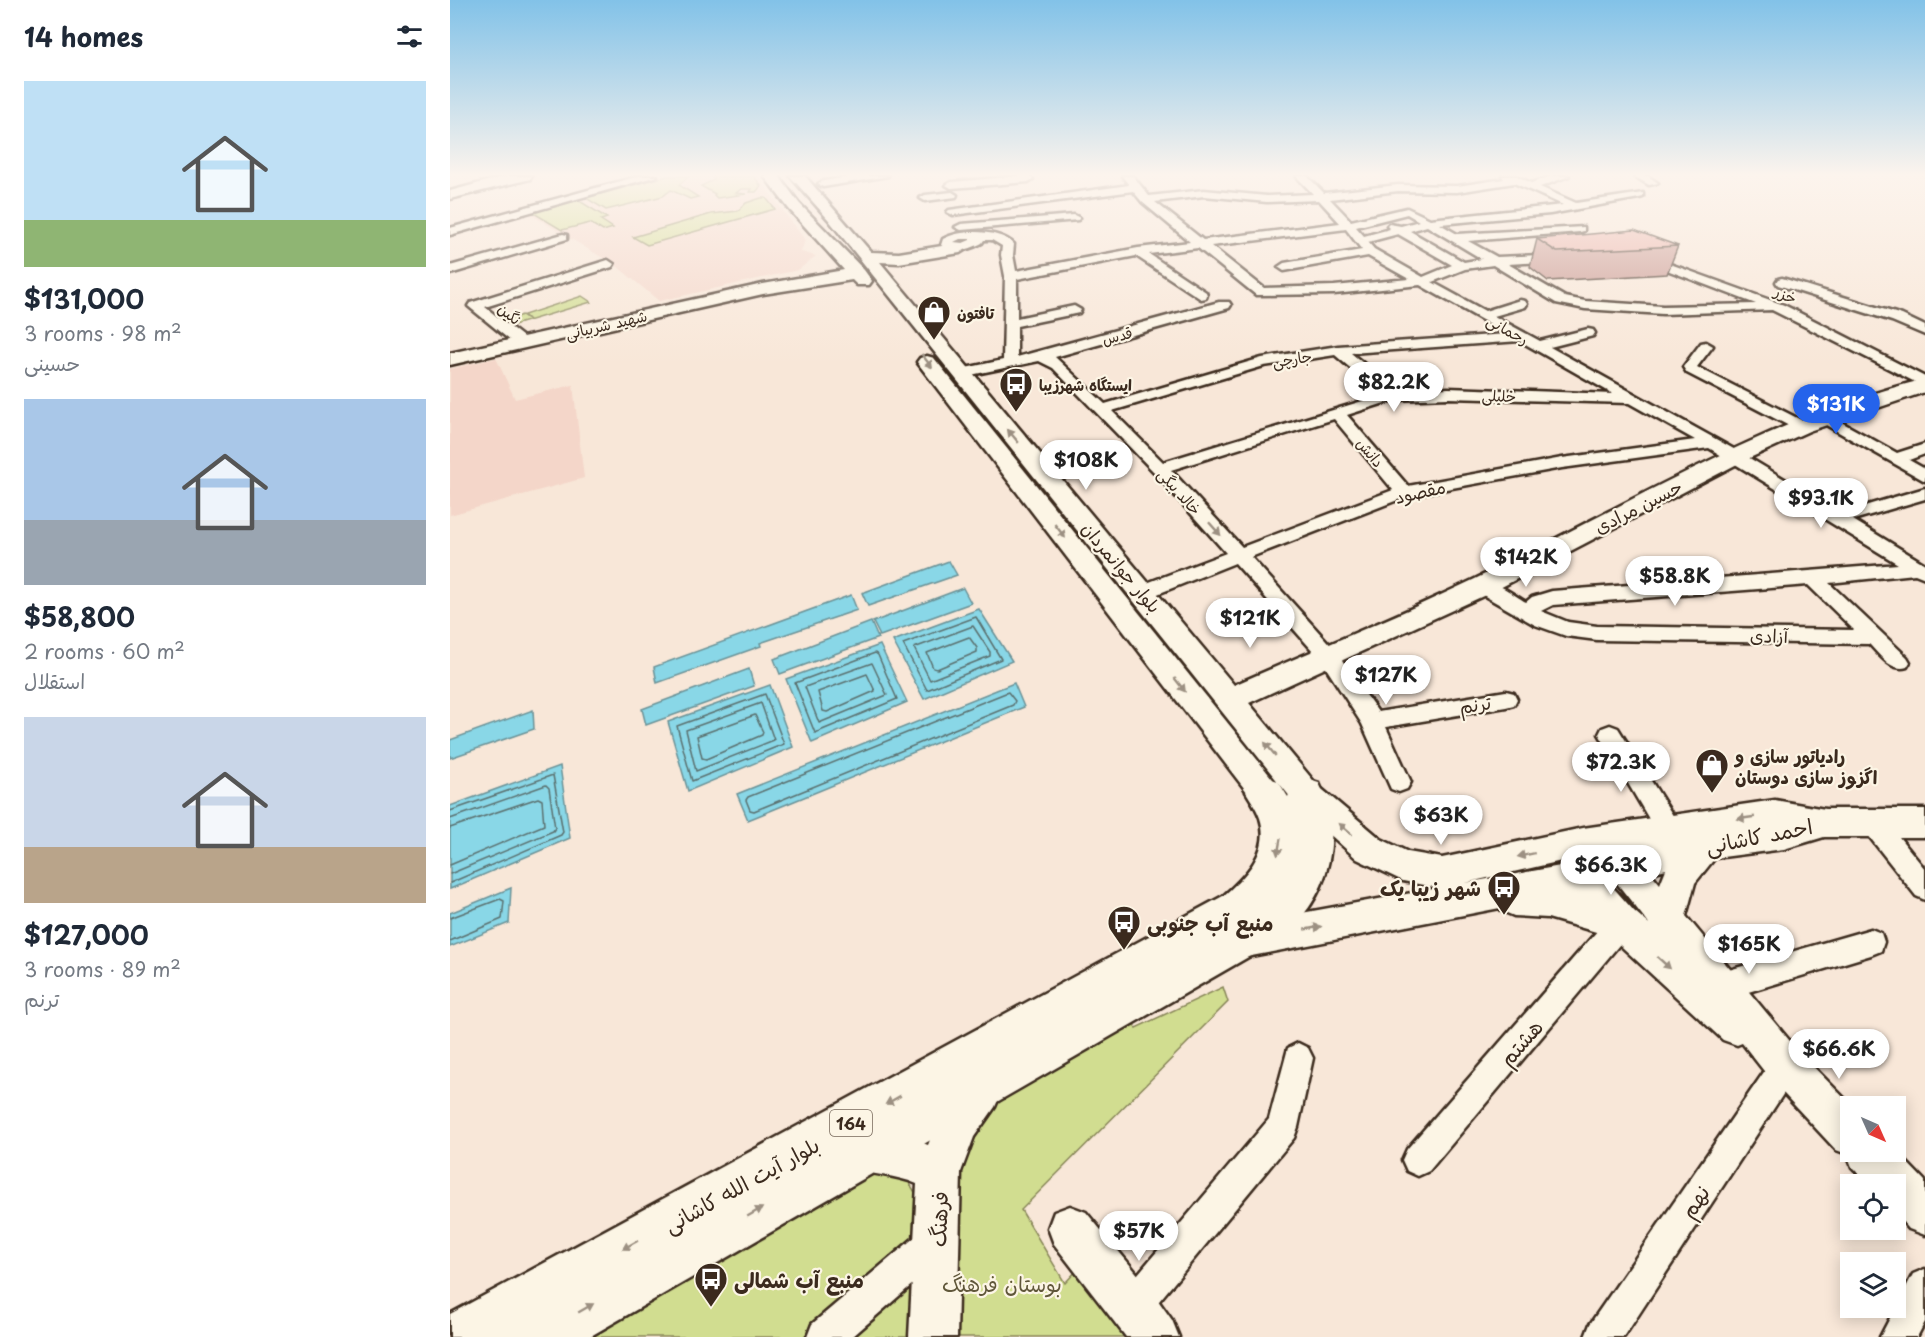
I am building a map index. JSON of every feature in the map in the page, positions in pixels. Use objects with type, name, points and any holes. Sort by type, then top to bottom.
[{"type":"main road","name":"بلوار جوانمردان","points":[[825,238],[868,268],[961,373],[1143,592],[1306,794]]},
{"type":"main road","name":"بلوار جوانمردان","points":[[847,238],[1265,792]]},
{"type":"main road","points":[[868,268],[899,258],[920,255],[962,241]]},
{"type":"main road","name":"شهید شربیانی","points":[[763,289],[814,270],[824,262],[828,254],[828,242]]},
{"type":"main road","name":"شهید شربیانی","points":[[450,359],[763,289],[868,268]]},
{"type":"main road","name":"حسین مرادی","points":[[1230,699],[1483,586],[1735,456],[1801,426],[1925,384]]},
{"type":"main road","name":"حسین مرادی","points":[[1201,663],[1228,671],[1293,671]]},
{"type":"main road","points":[[1237,926],[1275,867],[1282,840],[1278,816],[1265,792]]},
{"type":"main road","points":[[1237,926],[1277,914],[1299,887],[1312,856],[1313,824],[1306,794]]},
{"type":"main road","name":"احمد کاشانی","points":[[1306,794],[1369,849],[1403,866],[1442,873],[1583,842],[1775,814],[1825,823],[1925,823]]},
{"type":"main road","name":"احمد کاشانی","points":[[1237,926],[1473,898],[1583,877],[1705,845],[1784,835],[1825,823]]},
{"type":"main road","points":[[1785,1066],[1688,985],[1621,923],[1583,877],[1583,842],[1623,865],[1785,1066],[1840,1124]]},
{"type":"main road","points":[[1667,921],[1680,876],[1705,845]]},
{"type":"main road","points":[[1473,898],[1548,902],[1621,923]]},
{"type":"main road","name":"بلوار آیت الله کاشانی","points":[[535,1337],[1014,1064],[1237,926]]},
{"type":"main road","name":"بلوار آیت الله کاشانی","points":[[464,1337],[1237,926]]},
{"type":"main road","name":"فرهنگ","points":[[933,1337],[939,1172],[958,1124],[978,1096],[1014,1064]]},
{"type":"main road","points":[[862,1151],[910,1159],[939,1172]]},
{"type":"main road","points":[[1877,1162],[1924,1211]]},
{"type":"main road","points":[[1070,1228],[1144,1321]]},
{"type":"street","points":[[450,270],[545,238]]},
{"type":"street","points":[[1192,238],[1261,292],[1334,290],[1423,281],[1462,266],[1483,262],[1568,256]]},
{"type":"street","points":[[1011,276],[1138,252],[1237,238]]},
{"type":"street","points":[[1362,240],[1367,238]]},
{"type":"street","points":[[1414,238],[1462,266]]},
{"type":"street","points":[[1454,238],[1483,262]]},
{"type":"street","points":[[1461,243],[1495,238]]},
{"type":"street","name":"رحمانی","points":[[1362,240],[1370,252],[1735,456],[1922,570]]},
{"type":"street","points":[[1443,240],[1461,243],[1498,261],[1561,300],[1580,304],[1688,309],[1779,308]]},
{"type":"street","points":[[962,241],[990,246],[1007,255],[1011,276],[1010,362]]},
{"type":"street","points":[[1138,252],[1201,295]]},
{"type":"street","points":[[1284,267],[1370,252]]},
{"type":"street","name":"خزر","points":[[1626,252],[1779,308],[1925,384]]},
{"type":"street","name":"نگین","points":[[522,343],[475,306],[608,264]]},
{"type":"street","points":[[1782,282],[1897,318],[1925,331]]},
{"type":"street","points":[[1484,315],[1520,304]]},
{"type":"street","name":"قدس","points":[[961,373],[1039,357],[1224,305]]},
{"type":"street","points":[[1012,323],[1074,310]]},
{"type":"street","points":[[1538,346],[1588,333]]},
{"type":"street","name":"جارچی","points":[[1103,409],[1262,362],[1338,350],[1522,337]]},
{"type":"street","points":[[1706,346],[1690,367],[1692,370],[1801,426]]},
{"type":"street","points":[[1338,350],[1393,396]]},
{"type":"street","name":"خالد بیگی","points":[[1039,357],[1051,360],[1058,365],[1103,409],[1160,468],[1328,655],[1372,721],[1399,782]]},
{"type":"street","name":"خلیلی","points":[[1160,468],[1393,396],[1448,393],[1634,399]]},
{"type":"street","name":"دانش","points":[[1337,413],[1404,492]]},
{"type":"street","points":[[1825,418],[1925,476]]},
{"type":"street","name":"مقصود","points":[[1143,592],[1404,492],[1562,463],[1712,443]]},
{"type":"street","points":[[1896,459],[1925,449]]},
{"type":"street","points":[[1839,519],[1925,493]]},
{"type":"street","points":[[1528,611],[1539,602],[1552,598],[1922,570]]},
{"type":"street","points":[[1812,578],[1900,662]]},
{"type":"street","name":"آزادی","points":[[1483,586],[1566,629],[1597,633],[1874,636]]},
{"type":"street","name":"ترنم","points":[[1372,721],[1506,699]]},
{"type":"street","points":[[1610,734],[1668,829]]},
{"type":"street","points":[[1873,824],[1925,888]]},
{"type":"street","name":"هشتم","points":[[1419,1160],[1621,923]]},
{"type":"street","points":[[1722,986],[1871,942]]},
{"type":"street","points":[[1144,1321],[1283,1127],[1299,1059]]},
{"type":"street","name":"نهم","points":[[1603,1337],[1785,1066]]},
{"type":"street","points":[[825,1337],[937,1241]]},
{"type":"street","points":[[1898,1337],[1925,1286]]},
{"type":"shaded area","points":[[570,238],[804,238],[801,252],[816,256],[798,270],[659,301],[618,267]]},
{"type":"shaded area","points":[[496,358],[515,399],[573,385],[584,478],[450,515],[450,369]]},
{"type":"green space","points":[[635,238],[670,238],[647,245]]},
{"type":"green space","points":[[582,296],[591,302],[511,326],[504,321],[522,315],[529,320],[524,315]]},
{"type":"green space","name":"بوستان فرهنگ","points":[[1223,987],[1228,1002],[1021,1210],[1065,1283],[1081,1266],[1132,1337],[948,1337],[956,1163],[993,1095],[1129,1013],[1136,1028]]},
{"type":"green space","points":[[862,1166],[909,1182],[920,1201],[909,1337],[564,1337]]},
{"type":"water","points":[[949,561],[957,575],[868,606],[862,593]]},
{"type":"water","points":[[963,588],[971,603],[880,636],[873,622]]},
{"type":"water","points":[[851,595],[857,610],[760,643],[761,646],[657,683],[654,667]]},
{"type":"water","points":[[979,609],[1012,661],[924,699],[893,641]]},
{"type":"water","points":[[871,622],[878,638],[780,674],[774,659]]},
{"type":"water","points":[[880,645],[907,702],[812,743],[786,679]]},
{"type":"water","points":[[749,669],[754,686],[646,725],[642,709]]},
{"type":"water","points":[[1014,683],[1024,707],[748,820],[737,794]]},
{"type":"water","points":[[770,685],[793,747],[688,791],[668,722]]},
{"type":"water","points":[[533,710],[534,729],[450,758],[450,740]]},
{"type":"water","points":[[560,766],[570,838],[450,889],[450,806]]},
{"type":"water","points":[[511,888],[509,923],[450,947],[450,913]]},
{"type":"building","points":[[1657,238],[1678,246],[1557,252],[1537,239]]},
{"type":"place","name":"تافتون","points":[[934,341]]},
{"type":"place","name":"ایستگاه شهرزیبا","points":[[1016,413]]},
{"type":"place","name":"رادیاتور سازی و اگزوز سازی دوستان","points":[[1712,794]]},
{"type":"place","name":"شهر زیبا یک","points":[[1504,916]]},
{"type":"place","name":"منبع آب جنوبی","points":[[1124,951]]},
{"type":"place","name":"منبع آب شمالی","points":[[711,1308]]}]
